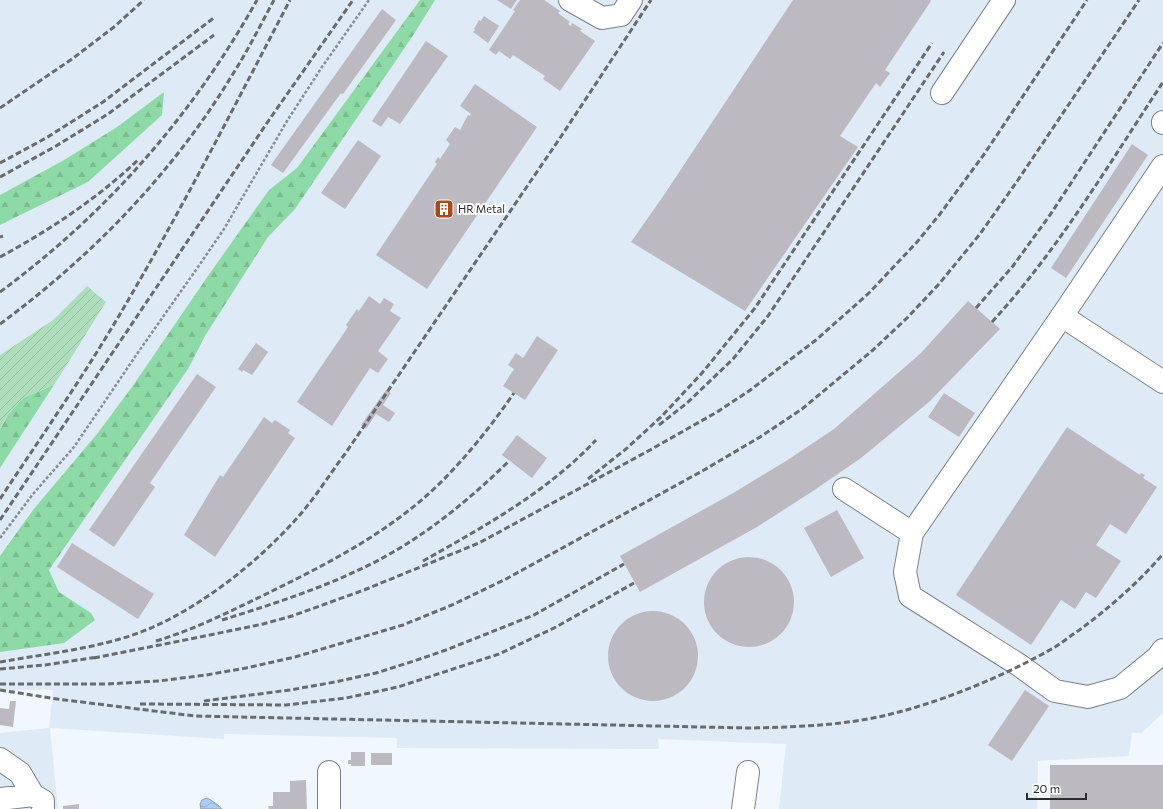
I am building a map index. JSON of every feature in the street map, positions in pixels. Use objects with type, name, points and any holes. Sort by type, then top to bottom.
[{"type":"street","points":[[570,0],[602,18],[621,15],[631,0]]},
{"type":"street","points":[[942,93],[1004,0]]},
{"type":"street","points":[[1163,166],[1062,316],[912,533],[905,572],[910,596],[1019,665],[1055,691],[1088,697],[1120,688],[1158,657],[1163,650]]},
{"type":"street","points":[[1062,316],[1163,382]]},
{"type":"street","points":[[844,489],[912,533]]},
{"type":"street","points":[[0,759],[20,772],[40,801]]},
{"type":"street","points":[[329,772],[329,809]]},
{"type":"street","points":[[743,809],[748,772]]},
{"type":"street","points":[[0,799],[40,801]]},
{"type":"path","points":[[0,538],[33,494],[74,447],[224,229],[260,170],[287,121],[322,66],[369,0]]},
{"type":"shaded area","points":[[0,0],[1163,0],[1163,713],[1142,733],[1132,733],[1129,756],[1038,761],[1037,809],[779,809],[786,744],[658,739],[659,749],[397,748],[397,738],[224,734],[224,739],[50,728],[58,809],[0,809],[0,733],[49,728],[53,690],[0,690],[0,429],[23,398],[87,286],[53,320],[0,355],[0,225],[88,182],[164,93],[117,127],[64,160],[0,195]]},
{"type":"green space","points":[[420,0],[435,0],[414,34],[295,209],[268,237],[205,336],[188,369],[49,570],[59,592],[91,613],[95,620],[64,643],[0,652],[0,556],[33,510],[97,434],[132,387],[269,190],[297,168]]},
{"type":"green space","points":[[164,92],[162,115],[88,182],[0,225],[0,195],[64,160],[117,127]]},
{"type":"green space","points":[[87,286],[106,302],[54,385],[23,398],[9,413],[0,429],[0,355],[53,320]]},
{"type":"green space","points":[[54,385],[0,468],[0,429],[9,413],[23,398]]},
{"type":"water","points":[[207,798],[222,809],[201,809],[200,804],[202,800]]},
{"type":"building","points":[[497,0],[517,0],[511,9]]},
{"type":"building","points":[[520,0],[544,0],[560,11],[558,13],[570,22],[568,24],[571,26],[572,23],[582,29],[580,31],[595,41],[560,91],[543,79],[545,76],[513,55],[510,59],[499,51],[496,55],[489,50],[515,11],[513,10]]},
{"type":"building","points":[[793,0],[931,1],[885,70],[890,73],[880,87],[876,83],[840,136],[858,147],[745,311],[631,242],[664,195]]},
{"type":"building","points":[[382,9],[396,20],[343,94],[341,93],[283,173],[271,165]]},
{"type":"building","points":[[484,16],[499,26],[488,43],[473,32],[479,20],[481,21]]},
{"type":"building","points":[[426,41],[448,56],[400,124],[388,117],[381,127],[372,121]]},
{"type":"building","name":"HR Metal","points":[[475,84],[537,127],[427,289],[376,255],[437,164],[435,162],[438,157],[440,159],[450,144],[446,140],[455,127],[460,130],[468,115],[470,116],[471,114],[460,106]]},
{"type":"building","points":[[358,140],[381,156],[345,209],[321,193]]},
{"type":"building","points":[[1132,144],[1148,155],[1066,278],[1051,268]]},
{"type":"building","points":[[369,296],[380,304],[384,298],[394,304],[390,311],[401,318],[378,351],[388,359],[378,373],[370,368],[332,426],[297,402],[348,327],[346,325],[357,309],[359,311]]},
{"type":"building","points":[[968,301],[1000,329],[929,402],[861,458],[813,491],[757,527],[640,592],[620,556],[735,492],[786,461],[834,429],[921,353]]},
{"type":"building","points":[[537,336],[558,350],[525,400],[503,386],[514,369],[508,365],[516,353],[523,358]]},
{"type":"building","points":[[256,343],[268,352],[252,375],[238,369]]},
{"type":"building","points":[[197,374],[216,387],[150,483],[155,487],[114,547],[89,530]]},
{"type":"building","points":[[386,390],[391,393],[383,405],[395,413],[389,422],[376,414],[366,429],[361,425]]},
{"type":"building","points":[[944,393],[975,413],[959,437],[928,417]]},
{"type":"building","points":[[264,417],[272,423],[275,420],[290,430],[288,433],[295,438],[215,557],[184,535],[220,475],[223,477]]},
{"type":"building","points":[[1067,427],[1140,475],[1141,473],[1145,475],[1143,478],[1157,487],[1126,534],[1110,524],[1096,545],[1121,561],[1096,598],[1086,592],[1075,609],[1061,600],[1031,645],[956,595]]},
{"type":"building","points":[[517,435],[547,458],[532,478],[502,455]]},
{"type":"building","points":[[837,510],[864,558],[831,577],[804,528]]},
{"type":"building","points":[[72,543],[154,594],[138,619],[57,567]]},
{"type":"building","points":[[749,557],[766,561],[781,570],[790,585],[794,602],[790,619],[781,634],[766,643],[749,647],[732,643],[717,634],[708,619],[704,602],[708,585],[717,570],[732,561]]},
{"type":"building","points":[[653,611],[670,614],[685,624],[695,639],[698,656],[695,673],[685,688],[670,698],[653,701],[636,698],[621,688],[611,673],[608,656],[611,639],[621,624],[636,614]]},
{"type":"building","points":[[1025,690],[1049,706],[1012,761],[988,745]]},
{"type":"building","points":[[10,701],[16,701],[13,727],[0,725],[0,708],[9,709]]},
{"type":"building","points":[[351,752],[365,752],[365,766],[351,766],[351,764],[348,764],[348,760],[351,760]]},
{"type":"building","points":[[371,753],[392,753],[392,765],[371,765]]},
{"type":"building","points":[[1050,765],[1163,765],[1163,809],[1050,809]]},
{"type":"building","points":[[306,780],[307,809],[269,809],[268,806],[273,806],[273,792],[290,792],[290,781]]},
{"type":"building","points":[[79,804],[79,809],[63,809],[63,806]]},
{"type":"railway","points":[[0,108],[72,59],[114,27],[144,0]]},
{"type":"railway","points":[[0,292],[39,262],[76,229],[144,160],[175,123],[204,83],[232,43],[257,0]]},
{"type":"railway","points":[[0,324],[34,298],[98,242],[128,212],[156,180],[208,113],[231,77],[274,0]]},
{"type":"railway","points":[[0,499],[62,407],[143,275],[207,158],[290,0]]},
{"type":"railway","points":[[0,520],[269,120],[353,0]]},
{"type":"railway","points":[[0,662],[96,645],[133,635],[151,628],[191,607],[211,594],[248,566],[282,534],[310,502],[345,454],[562,135],[651,0]]},
{"type":"railway","points":[[94,658],[263,624],[292,616],[364,590],[479,543],[650,450],[717,412],[749,391],[816,340],[842,317],[870,292],[917,242],[940,214],[985,153],[1087,0]]},
{"type":"railway","points":[[0,684],[107,684],[159,681],[206,675],[295,657],[403,625],[452,605],[506,579],[704,470],[760,437],[802,409],[873,350],[907,318],[939,284],[980,234],[1139,0]]},
{"type":"railway","points":[[0,163],[46,138],[103,102],[215,17]]},
{"type":"railway","points":[[0,177],[56,146],[108,114],[214,35]]},
{"type":"railway","points":[[588,479],[626,449],[662,416],[702,373],[755,308],[932,43]]},
{"type":"railway","points":[[976,308],[1013,266],[1050,215],[1163,43]]},
{"type":"railway","points":[[659,425],[687,403],[733,359],[768,316],[944,52]]},
{"type":"railway","points":[[992,322],[1039,266],[1061,236],[1103,175],[1163,82]]},
{"type":"railway","points":[[0,257],[37,236],[73,212],[107,187],[139,159]]},
{"type":"railway","points":[[156,641],[197,626],[264,595],[310,572],[376,534],[418,503],[448,475],[478,441],[514,393]]},
{"type":"railway","points":[[423,561],[492,521],[536,492],[577,459],[596,440]]},
{"type":"railway","points":[[222,620],[313,589],[348,575],[385,557],[441,520],[476,492],[509,461]]},
{"type":"railway","points":[[0,690],[57,699],[195,716],[749,728],[830,724],[878,717],[923,705],[992,679],[1035,658],[1058,645],[1100,614],[1133,585],[1163,554]]},
{"type":"railway","points":[[204,701],[290,690],[335,682],[376,673],[414,661],[534,615],[624,564]]},
{"type":"railway","points":[[140,704],[286,705],[346,698],[398,687],[499,654],[556,627],[634,583]]},
{"type":"railway","points":[[0,669],[45,665],[98,657]]},
{"type":"place","name":"HR Metal","points":[[444,209]]}]
